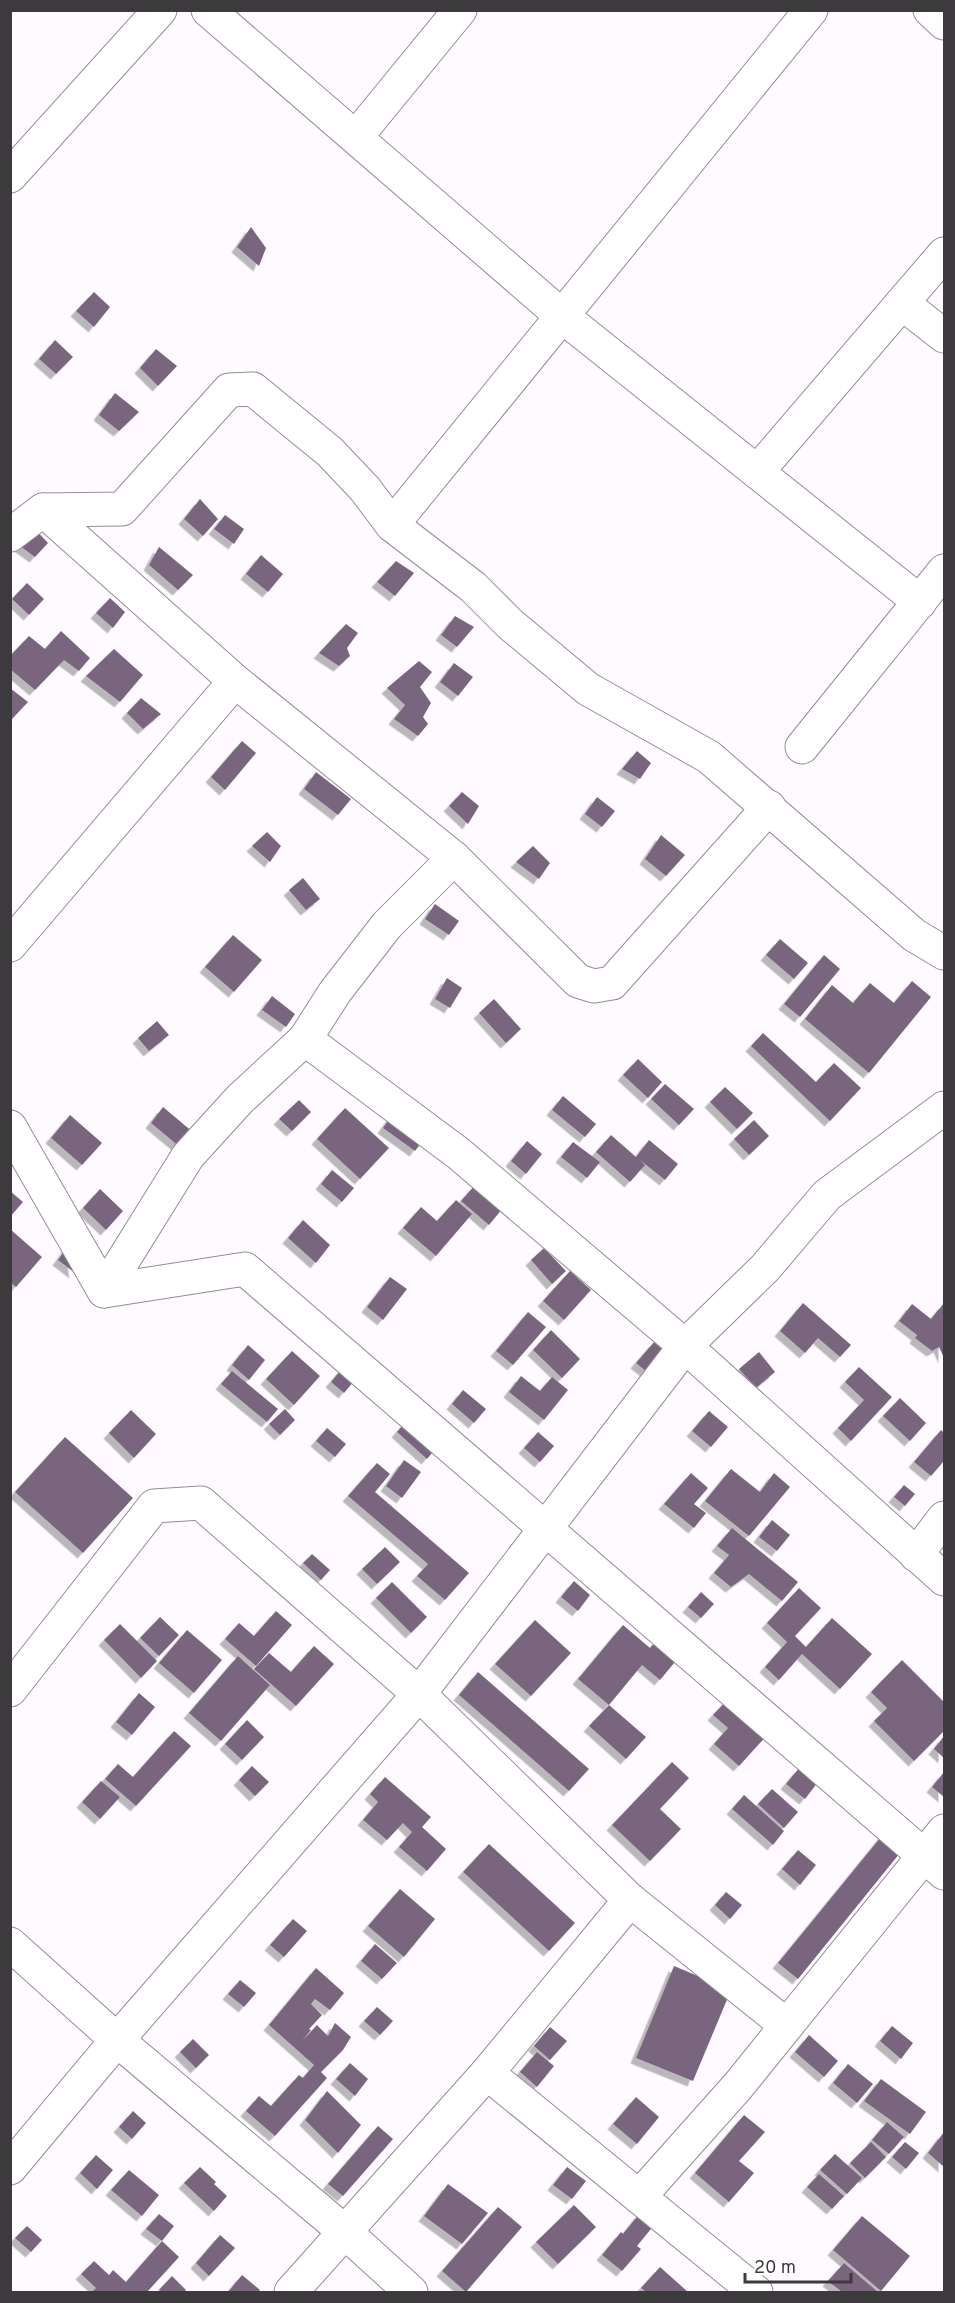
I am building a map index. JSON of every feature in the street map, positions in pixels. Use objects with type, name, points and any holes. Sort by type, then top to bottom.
[{"type":"street","points":[[10,176],[160,10]]},
{"type":"street","points":[[208,10],[562,316],[920,602]]},
{"type":"street","points":[[356,137],[460,10]]},
{"type":"street","points":[[392,525],[811,10]]},
{"type":"street","points":[[930,10],[945,23]]},
{"type":"street","points":[[757,472],[945,254]]},
{"type":"street","points":[[902,303],[945,336]]},
{"type":"street","points":[[10,535],[43,510],[122,509],[229,390],[253,389],[330,452],[365,489],[392,525],[473,587],[510,624],[588,688],[709,757],[914,935],[945,953]]},
{"type":"street","points":[[43,510],[234,681],[454,858],[578,981],[594,986],[612,983],[769,807]]},
{"type":"street","points":[[802,747],[945,571]]},
{"type":"street","points":[[10,945],[234,681]]},
{"type":"street","points":[[104,1291],[188,1156],[240,1099],[305,1039],[335,992],[387,925],[454,858]]},
{"type":"street","points":[[305,1039],[458,1153],[685,1346],[945,1579]]},
{"type":"street","points":[[10,2168],[117,2040],[419,1694],[685,1346],[765,1268],[827,1195],[945,1108]]},
{"type":"street","points":[[10,1127],[104,1291]]},
{"type":"street","points":[[104,1291],[245,1269],[934,1865]]},
{"type":"street","points":[[10,1690],[154,1506],[201,1503],[419,1694],[630,1900],[786,2025]]},
{"type":"street","points":[[916,1555],[945,1518]]},
{"type":"street","points":[[639,2197],[738,2086],[786,2025],[934,1865],[945,1830]]},
{"type":"street","points":[[291,2292],[487,2073],[630,1900]]},
{"type":"street","points":[[10,1944],[117,2040],[345,2232],[411,2292]]},
{"type":"street","points":[[487,2073],[756,2292]]},
{"type":"building","points":[[251,227],[266,248],[259,266],[237,247]]},
{"type":"building","points":[[94,292],[110,307],[94,327],[76,311]]},
{"type":"building","points":[[55,340],[73,357],[56,374],[39,359]]},
{"type":"building","points":[[156,349],[177,366],[158,386],[140,368]]},
{"type":"building","points":[[115,393],[139,412],[119,431],[99,415]]},
{"type":"building","points":[[200,499],[218,519],[203,536],[184,519]]},
{"type":"building","points":[[225,515],[244,529],[234,544],[214,529]]},
{"type":"building","points":[[32,526],[48,543],[35,557],[17,544]]},
{"type":"building","points":[[159,547],[193,575],[178,590],[149,565]]},
{"type":"building","points":[[261,555],[283,574],[268,592],[246,574]]},
{"type":"building","points":[[396,561],[414,573],[395,596],[377,582]]},
{"type":"building","points":[[27,583],[44,599],[29,615],[12,599]]},
{"type":"building","points":[[110,598],[125,612],[113,628],[96,613]]},
{"type":"building","points":[[455,616],[474,627],[457,647],[441,635]]},
{"type":"building","points":[[346,624],[358,633],[347,648],[350,656],[339,666],[319,653]]},
{"type":"building","points":[[61,631],[90,658],[79,671],[64,660],[35,690],[10,669],[10,656],[29,636],[45,649]]},
{"type":"building","points":[[114,649],[143,675],[120,702],[86,676]]},
{"type":"building","points":[[419,661],[432,672],[420,687],[431,703],[423,717],[428,724],[418,736],[394,719],[405,705],[387,688]]},
{"type":"building","points":[[454,663],[473,677],[458,696],[440,682]]},
{"type":"building","points":[[10,688],[28,702],[12,719],[10,718]]},
{"type":"building","points":[[141,698],[161,714],[143,729],[127,713]]},
{"type":"building","points":[[242,741],[256,753],[225,790],[211,777]]},
{"type":"building","points":[[637,751],[651,763],[640,779],[622,769]]},
{"type":"building","points":[[316,772],[351,799],[338,815],[304,789]]},
{"type":"building","points":[[462,792],[479,806],[468,824],[449,806]]},
{"type":"building","points":[[597,797],[615,811],[602,827],[585,814]]},
{"type":"building","points":[[267,832],[281,846],[270,862],[252,846]]},
{"type":"building","points":[[661,835],[685,855],[666,876],[645,859]]},
{"type":"building","points":[[533,846],[550,863],[539,879],[516,862]]},
{"type":"building","points":[[303,878],[320,899],[306,910],[289,890]]},
{"type":"building","points":[[435,904],[459,921],[449,935],[425,919]]},
{"type":"building","points":[[233,935],[262,960],[234,992],[205,967]]},
{"type":"building","points":[[780,939],[808,963],[794,979],[766,955]]},
{"type":"building","points":[[824,955],[840,969],[800,1017],[784,1004]]},
{"type":"building","points":[[447,978],[462,988],[450,1008],[435,999]]},
{"type":"building","points":[[912,981],[931,997],[869,1073],[805,1019],[832,985],[853,1003],[870,983],[894,1003]]},
{"type":"building","points":[[272,996],[295,1014],[286,1027],[262,1010]]},
{"type":"building","points":[[494,999],[521,1029],[506,1043],[479,1013]]},
{"type":"building","points":[[157,1021],[169,1035],[149,1051],[138,1038]]},
{"type":"building","points":[[763,1033],[816,1082],[834,1063],[861,1088],[830,1121],[751,1046]]},
{"type":"building","points":[[638,1059],[662,1082],[648,1098],[623,1075]]},
{"type":"building","points":[[665,1084],[694,1109],[679,1125],[651,1099]]},
{"type":"building","points":[[725,1087],[753,1113],[737,1129],[710,1102]]},
{"type":"building","points":[[563,1096],[596,1124],[585,1137],[552,1110]]},
{"type":"building","points":[[299,1100],[311,1112],[292,1131],[279,1119]]},
{"type":"building","points":[[163,1107],[194,1133],[181,1148],[151,1123]]},
{"type":"building","points":[[345,1108],[389,1148],[360,1179],[317,1139]]},
{"type":"building","points":[[395,1111],[427,1135],[415,1151],[383,1128]]},
{"type":"building","points":[[70,1115],[102,1143],[82,1165],[51,1138]]},
{"type":"building","points":[[754,1120],[769,1136],[749,1155],[734,1139]]},
{"type":"building","points":[[611,1135],[636,1157],[649,1140],[678,1164],[665,1180],[640,1160],[645,1165],[630,1182],[596,1152]]},
{"type":"building","points":[[527,1141],[542,1154],[526,1174],[511,1161]]},
{"type":"building","points":[[573,1142],[600,1162],[587,1178],[561,1157]]},
{"type":"building","points":[[332,1170],[354,1188],[342,1202],[321,1184]]},
{"type":"building","points":[[476,1184],[503,1208],[489,1225],[461,1201]]},
{"type":"building","points":[[100,1189],[123,1211],[106,1230],[83,1208]]},
{"type":"building","points":[[10,1191],[23,1202],[10,1217]]},
{"type":"building","points":[[456,1200],[472,1214],[436,1256],[403,1228],[421,1207],[437,1221]]},
{"type":"building","points":[[303,1220],[330,1245],[316,1263],[288,1238]]},
{"type":"building","points":[[10,1229],[42,1257],[16,1287],[10,1282]]},
{"type":"building","points":[[70,1243],[75,1273],[58,1260]]},
{"type":"building","points":[[544,1248],[566,1271],[552,1284],[531,1260]]},
{"type":"building","points":[[570,1271],[591,1290],[564,1320],[543,1301]]},
{"type":"building","points":[[390,1277],[407,1289],[383,1320],[367,1307]]},
{"type":"building","points":[[803,1303],[851,1345],[840,1357],[818,1338],[805,1353],[780,1331]]},
{"type":"building","points":[[944,1303],[944,1358],[939,1347],[932,1351],[915,1338],[917,1335],[899,1321],[912,1304],[931,1319]]},
{"type":"building","points":[[528,1312],[546,1327],[513,1365],[496,1351]]},
{"type":"building","points":[[551,1330],[580,1359],[562,1378],[533,1350]]},
{"type":"building","points":[[655,1341],[666,1351],[647,1372],[636,1363]]},
{"type":"building","points":[[248,1345],[265,1360],[249,1380],[232,1365]]},
{"type":"building","points":[[292,1351],[320,1376],[294,1405],[266,1379]]},
{"type":"building","points":[[759,1352],[775,1372],[756,1388],[739,1369]]},
{"type":"building","points":[[346,1364],[359,1375],[344,1393],[331,1382]]},
{"type":"building","points":[[859,1367],[892,1397],[851,1441],[838,1428],[864,1400],[845,1382]]},
{"type":"building","points":[[232,1371],[278,1409],[267,1422],[221,1384]]},
{"type":"building","points":[[521,1376],[540,1391],[552,1377],[568,1390],[544,1420],[509,1392]]},
{"type":"building","points":[[463,1390],[486,1409],[474,1423],[452,1404]]},
{"type":"building","points":[[900,1398],[926,1423],[910,1441],[883,1416]]},
{"type":"building","points":[[285,1409],[295,1420],[280,1435],[269,1424]]},
{"type":"building","points":[[131,1410],[156,1434],[134,1458],[109,1433]]},
{"type":"building","points":[[709,1411],[728,1427],[711,1447],[692,1431]]},
{"type":"building","points":[[411,1416],[441,1442],[427,1459],[397,1432]]},
{"type":"building","points":[[327,1428],[346,1444],[335,1457],[316,1441]]},
{"type":"building","points":[[941,1430],[944,1433],[944,1461],[931,1476],[914,1462]]},
{"type":"building","points":[[538,1432],[554,1446],[540,1462],[524,1448]]},
{"type":"building","points":[[65,1437],[133,1498],[83,1553],[15,1492]]},
{"type":"building","points":[[404,1460],[421,1472],[402,1498],[386,1486]]},
{"type":"building","points":[[377,1463],[390,1474],[375,1492],[469,1573],[445,1600],[417,1576],[428,1564],[348,1496]]},
{"type":"building","points":[[731,1469],[760,1492],[774,1473],[790,1487],[749,1536],[705,1501]]},
{"type":"building","points":[[691,1473],[708,1488],[694,1504],[706,1513],[694,1528],[664,1504]]},
{"type":"building","points":[[904,1485],[915,1494],[905,1506],[894,1497]]},
{"type":"building","points":[[772,1520],[790,1535],[777,1551],[759,1537]]},
{"type":"building","points":[[732,1528],[798,1582],[782,1601],[749,1574],[731,1587],[714,1573],[729,1555],[717,1546]]},
{"type":"building","points":[[385,1547],[400,1562],[377,1584],[362,1569]]},
{"type":"building","points":[[312,1554],[330,1570],[321,1580],[303,1563]]},
{"type":"building","points":[[574,1581],[590,1595],[578,1611],[561,1597]]},
{"type":"building","points":[[392,1582],[427,1617],[411,1633],[376,1598]]},
{"type":"building","points":[[799,1588],[821,1608],[795,1636],[806,1647],[832,1618],[872,1654],[840,1689],[802,1654],[779,1680],[765,1667],[787,1642],[767,1623]]},
{"type":"building","points":[[701,1592],[714,1604],[701,1618],[688,1607]]},
{"type":"building","points":[[276,1611],[292,1625],[256,1666],[225,1639],[239,1623],[254,1636]]},
{"type":"building","points":[[160,1617],[179,1635],[159,1656],[140,1638]]},
{"type":"building","points":[[535,1620],[571,1653],[531,1696],[495,1664]]},
{"type":"building","points":[[120,1624],[157,1661],[141,1678],[104,1640]]},
{"type":"building","points":[[623,1625],[650,1648],[658,1639],[679,1657],[660,1680],[642,1665],[609,1705],[578,1679]]},
{"type":"building","points":[[187,1630],[222,1660],[194,1693],[159,1663]]},
{"type":"building","points":[[314,1646],[334,1664],[296,1706],[254,1669],[269,1653],[291,1672]]},
{"type":"building","points":[[238,1656],[270,1685],[221,1741],[189,1713]]},
{"type":"building","points":[[902,1660],[944,1702],[944,1731],[914,1761],[874,1721],[887,1708],[871,1692]]},
{"type":"building","points":[[478,1672],[589,1769],[569,1791],[459,1695]]},
{"type":"building","points":[[139,1693],[155,1707],[132,1735],[116,1722]]},
{"type":"building","points":[[729,1698],[769,1733],[739,1766],[714,1744],[728,1728],[713,1715]]},
{"type":"building","points":[[609,1705],[646,1737],[626,1759],[589,1726]]},
{"type":"building","points":[[247,1720],[264,1737],[242,1760],[225,1744]]},
{"type":"building","points":[[174,1731],[191,1746],[136,1806],[105,1779],[118,1764],[133,1777]]},
{"type":"building","points":[[944,1736],[944,1758],[934,1749]]},
{"type":"building","points":[[672,1762],[689,1778],[660,1809],[681,1829],[650,1861],[612,1825]]},
{"type":"building","points":[[252,1766],[269,1782],[255,1796],[239,1780]]},
{"type":"building","points":[[800,1767],[818,1782],[805,1799],[786,1784]]},
{"type":"building","points":[[944,1772],[944,1797],[932,1787]]},
{"type":"building","points":[[385,1777],[431,1817],[422,1827],[446,1849],[427,1871],[399,1847],[412,1832],[403,1823],[387,1840],[363,1820],[378,1802],[370,1794]]},
{"type":"building","points":[[101,1781],[120,1797],[100,1819],[82,1802]]},
{"type":"building","points":[[772,1789],[798,1812],[784,1828],[758,1804]]},
{"type":"building","points":[[744,1795],[784,1831],[773,1845],[732,1809]]},
{"type":"building","points":[[885,1832],[904,1848],[798,1979],[778,1963]]},
{"type":"building","points":[[489,1844],[575,1923],[549,1951],[463,1872]]},
{"type":"building","points":[[798,1850],[816,1865],[800,1885],[782,1869]]},
{"type":"building","points":[[400,1889],[435,1919],[404,1957],[368,1926]]},
{"type":"building","points":[[726,1892],[742,1905],[730,1919],[715,1905]]},
{"type":"building","points":[[293,1919],[307,1931],[284,1957],[270,1945]]},
{"type":"building","points":[[375,1944],[397,1963],[382,1979],[361,1961]]},
{"type":"building","points":[[674,1966],[731,1990],[693,2081],[636,2058]]},
{"type":"building","points":[[316,1968],[344,1993],[330,2010],[315,1999],[311,2004],[322,2015],[302,2041],[317,2025],[328,2036],[335,2023],[351,2037],[343,2050],[321,2072],[327,2078],[275,2136],[246,2111],[259,2096],[271,2106],[299,2075],[303,2078],[314,2065],[269,2025]]},
{"type":"building","points":[[240,1980],[256,1993],[244,2007],[228,1994]]},
{"type":"building","points":[[377,2007],[393,2021],[380,2035],[364,2021]]},
{"type":"building","points":[[892,2026],[913,2043],[901,2059],[880,2041]]},
{"type":"building","points":[[550,2027],[567,2041],[550,2060],[534,2046]]},
{"type":"building","points":[[809,2035],[838,2061],[824,2077],[795,2052]]},
{"type":"building","points":[[193,2039],[209,2055],[196,2068],[180,2052]]},
{"type":"building","points":[[537,2052],[554,2066],[537,2087],[520,2072]]},
{"type":"building","points":[[350,2063],[368,2079],[355,2096],[336,2079]]},
{"type":"building","points":[[848,2064],[873,2084],[857,2103],[833,2083]]},
{"type":"building","points":[[881,2079],[926,2112],[910,2134],[864,2101]]},
{"type":"building","points":[[327,2091],[361,2125],[338,2153],[305,2120]]},
{"type":"building","points":[[636,2097],[659,2117],[637,2144],[613,2124]]},
{"type":"building","points":[[133,2111],[146,2123],[132,2139],[119,2127]]},
{"type":"building","points":[[744,2115],[765,2132],[739,2161],[754,2173],[729,2202],[695,2173]]},
{"type":"building","points":[[887,2122],[904,2137],[889,2154],[872,2140]]},
{"type":"building","points":[[378,2126],[393,2139],[343,2196],[328,2184]]},
{"type":"building","points":[[944,2132],[944,2167],[928,2153]]},
{"type":"building","points":[[871,2142],[886,2157],[865,2178],[850,2163]]},
{"type":"building","points":[[905,2142],[919,2153],[906,2169],[892,2157]]},
{"type":"building","points":[[835,2154],[862,2178],[847,2194],[820,2170]]},
{"type":"building","points":[[96,2155],[113,2170],[97,2189],[80,2173]]},
{"type":"building","points":[[200,2167],[227,2196],[214,2211],[184,2183]]},
{"type":"building","points":[[567,2167],[586,2181],[572,2199],[553,2185]]},
{"type":"building","points":[[129,2170],[159,2195],[142,2216],[111,2190]]},
{"type":"building","points":[[819,2174],[844,2196],[832,2209],[807,2187]]},
{"type":"building","points":[[448,2184],[488,2213],[462,2244],[424,2216]]},
{"type":"building","points":[[574,2205],[596,2227],[558,2264],[536,2242]]},
{"type":"building","points":[[498,2207],[522,2227],[466,2292],[442,2271]]},
{"type":"building","points":[[640,2213],[655,2224],[637,2246],[641,2249],[622,2271],[602,2255]]},
{"type":"building","points":[[159,2214],[174,2226],[162,2241],[146,2229]]},
{"type":"building","points":[[862,2216],[910,2256],[881,2291],[833,2250]]},
{"type":"building","points":[[27,2226],[42,2240],[31,2252],[15,2238]]},
{"type":"building","points":[[220,2235],[235,2248],[209,2276],[196,2263]]},
{"type":"building","points":[[162,2241],[179,2257],[147,2292],[92,2292],[96,2288],[81,2274],[94,2261],[109,2275],[113,2270],[126,2282]]},
{"type":"building","points":[[844,2263],[878,2292],[842,2292],[828,2281]]},
{"type":"building","points":[[660,2267],[688,2292],[646,2292],[641,2288]]},
{"type":"building","points":[[242,2275],[260,2290],[258,2292],[228,2292]]},
{"type":"building","points":[[172,2276],[186,2290],[184,2292],[159,2290]]}]
